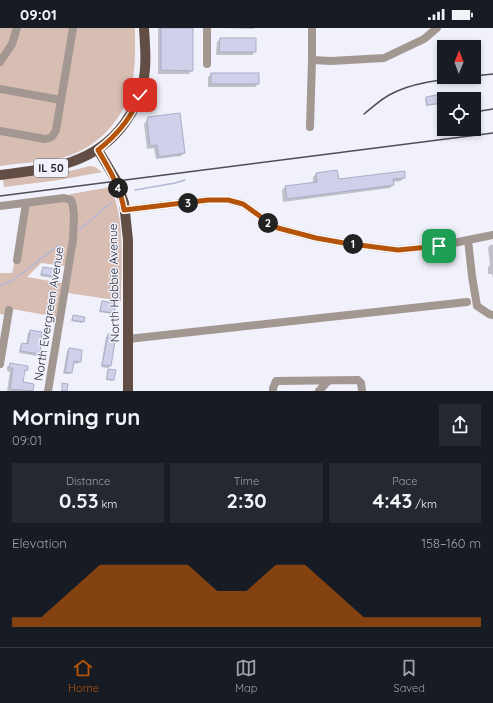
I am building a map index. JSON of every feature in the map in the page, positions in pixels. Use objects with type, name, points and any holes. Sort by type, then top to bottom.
[{"type":"main road","name":"IL 50","points":[[0,175],[44,170],[75,162],[98,150],[110,140],[120,129],[136,106],[143,85],[145,73],[144,28]]},
{"type":"main road","name":"North Hobbie Avenue","points":[[98,150],[116,180],[124,203],[128,240],[128,391]]},
{"type":"street","points":[[0,62],[12,44],[17,28]]},
{"type":"street","points":[[0,131],[45,139],[54,136],[72,28]]},
{"type":"street","points":[[207,28],[207,64]]},
{"type":"street","points":[[310,127],[312,28]]},
{"type":"street","points":[[312,60],[384,58],[424,39],[437,28]]},
{"type":"street","points":[[0,89],[61,100]]},
{"type":"street","name":"North Evergreen Avenue","points":[[26,203],[64,198],[71,200],[73,206],[73,240],[48,391]]},
{"type":"street","points":[[124,210],[208,200],[228,200],[243,204],[278,228],[316,238],[398,250],[439,246],[493,235]]},
{"type":"street","points":[[0,206],[26,203],[17,260]]},
{"type":"street","points":[[468,240],[476,306],[493,315]]},
{"type":"street","points":[[128,339],[467,302]]},
{"type":"street","points":[[0,364],[9,310]]},
{"type":"street","points":[[273,391],[276,381],[358,380],[361,383],[362,391]]},
{"type":"street","points":[[318,391],[328,381]]},
{"type":"shaded area","points":[[0,28],[135,28],[135,51],[131,89],[121,113],[105,133],[85,148],[61,158],[0,166]]},
{"type":"shaded area","points":[[90,166],[95,167],[102,172],[59,180],[4,187],[3,179],[70,171]]},
{"type":"shaded area","points":[[110,187],[115,199],[121,228],[121,301],[68,293],[77,239],[76,227],[66,195]]},
{"type":"shaded area","points":[[63,200],[69,202],[71,218],[65,266],[41,263],[27,277],[62,283],[57,317],[7,308],[5,315],[0,314],[0,273],[12,273],[28,205]]},
{"type":"building","points":[[161,28],[193,28],[193,71],[161,70]]},
{"type":"building","points":[[220,38],[256,38],[256,52],[219,52]]},
{"type":"building","points":[[211,73],[259,73],[259,84],[211,84]]},
{"type":"building","points":[[437,95],[437,104],[427,105],[426,97]]},
{"type":"building","points":[[180,113],[185,153],[159,157],[157,145],[150,146],[147,120],[148,117]]},
{"type":"building","points":[[337,170],[339,179],[405,171],[405,178],[393,179],[394,185],[287,199],[285,186],[317,182],[316,173]]},
{"type":"building","points":[[43,267],[56,269],[55,277],[41,274]]},
{"type":"building","points":[[102,301],[116,303],[114,313],[100,311]]},
{"type":"building","points":[[73,315],[85,317],[84,322],[72,320]]},
{"type":"building","points":[[30,330],[42,332],[40,354],[20,351],[22,343],[28,344]]},
{"type":"building","points":[[108,334],[116,335],[111,366],[102,365]]},
{"type":"building","points":[[69,348],[82,350],[81,362],[74,361],[72,373],[65,372]]},
{"type":"building","points":[[10,363],[28,366],[28,370],[25,370],[23,382],[34,384],[33,391],[10,389],[13,368],[9,368]]},
{"type":"building","points":[[108,369],[116,370],[114,380],[107,379]]},
{"type":"building","points":[[62,383],[68,384],[67,391],[62,391]]},
{"type":"waterway","points":[[135,190],[185,180]]},
{"type":"waterway","points":[[79,230],[112,202]]},
{"type":"waterway","points":[[0,285],[12,281],[59,245]]},
{"type":"railway","points":[[481,75],[493,74]]},
{"type":"railway","points":[[364,114],[387,96],[400,90],[410,86],[437,81]]},
{"type":"railway","points":[[481,111],[493,109]]},
{"type":"railway","points":[[0,196],[493,133]]},
{"type":"route","points":[[140,95],[130,117],[110,140],[98,150],[116,180],[124,203],[124,210],[144,209],[208,200],[228,200],[243,204],[278,228],[316,238],[398,250],[439,246]]}]
